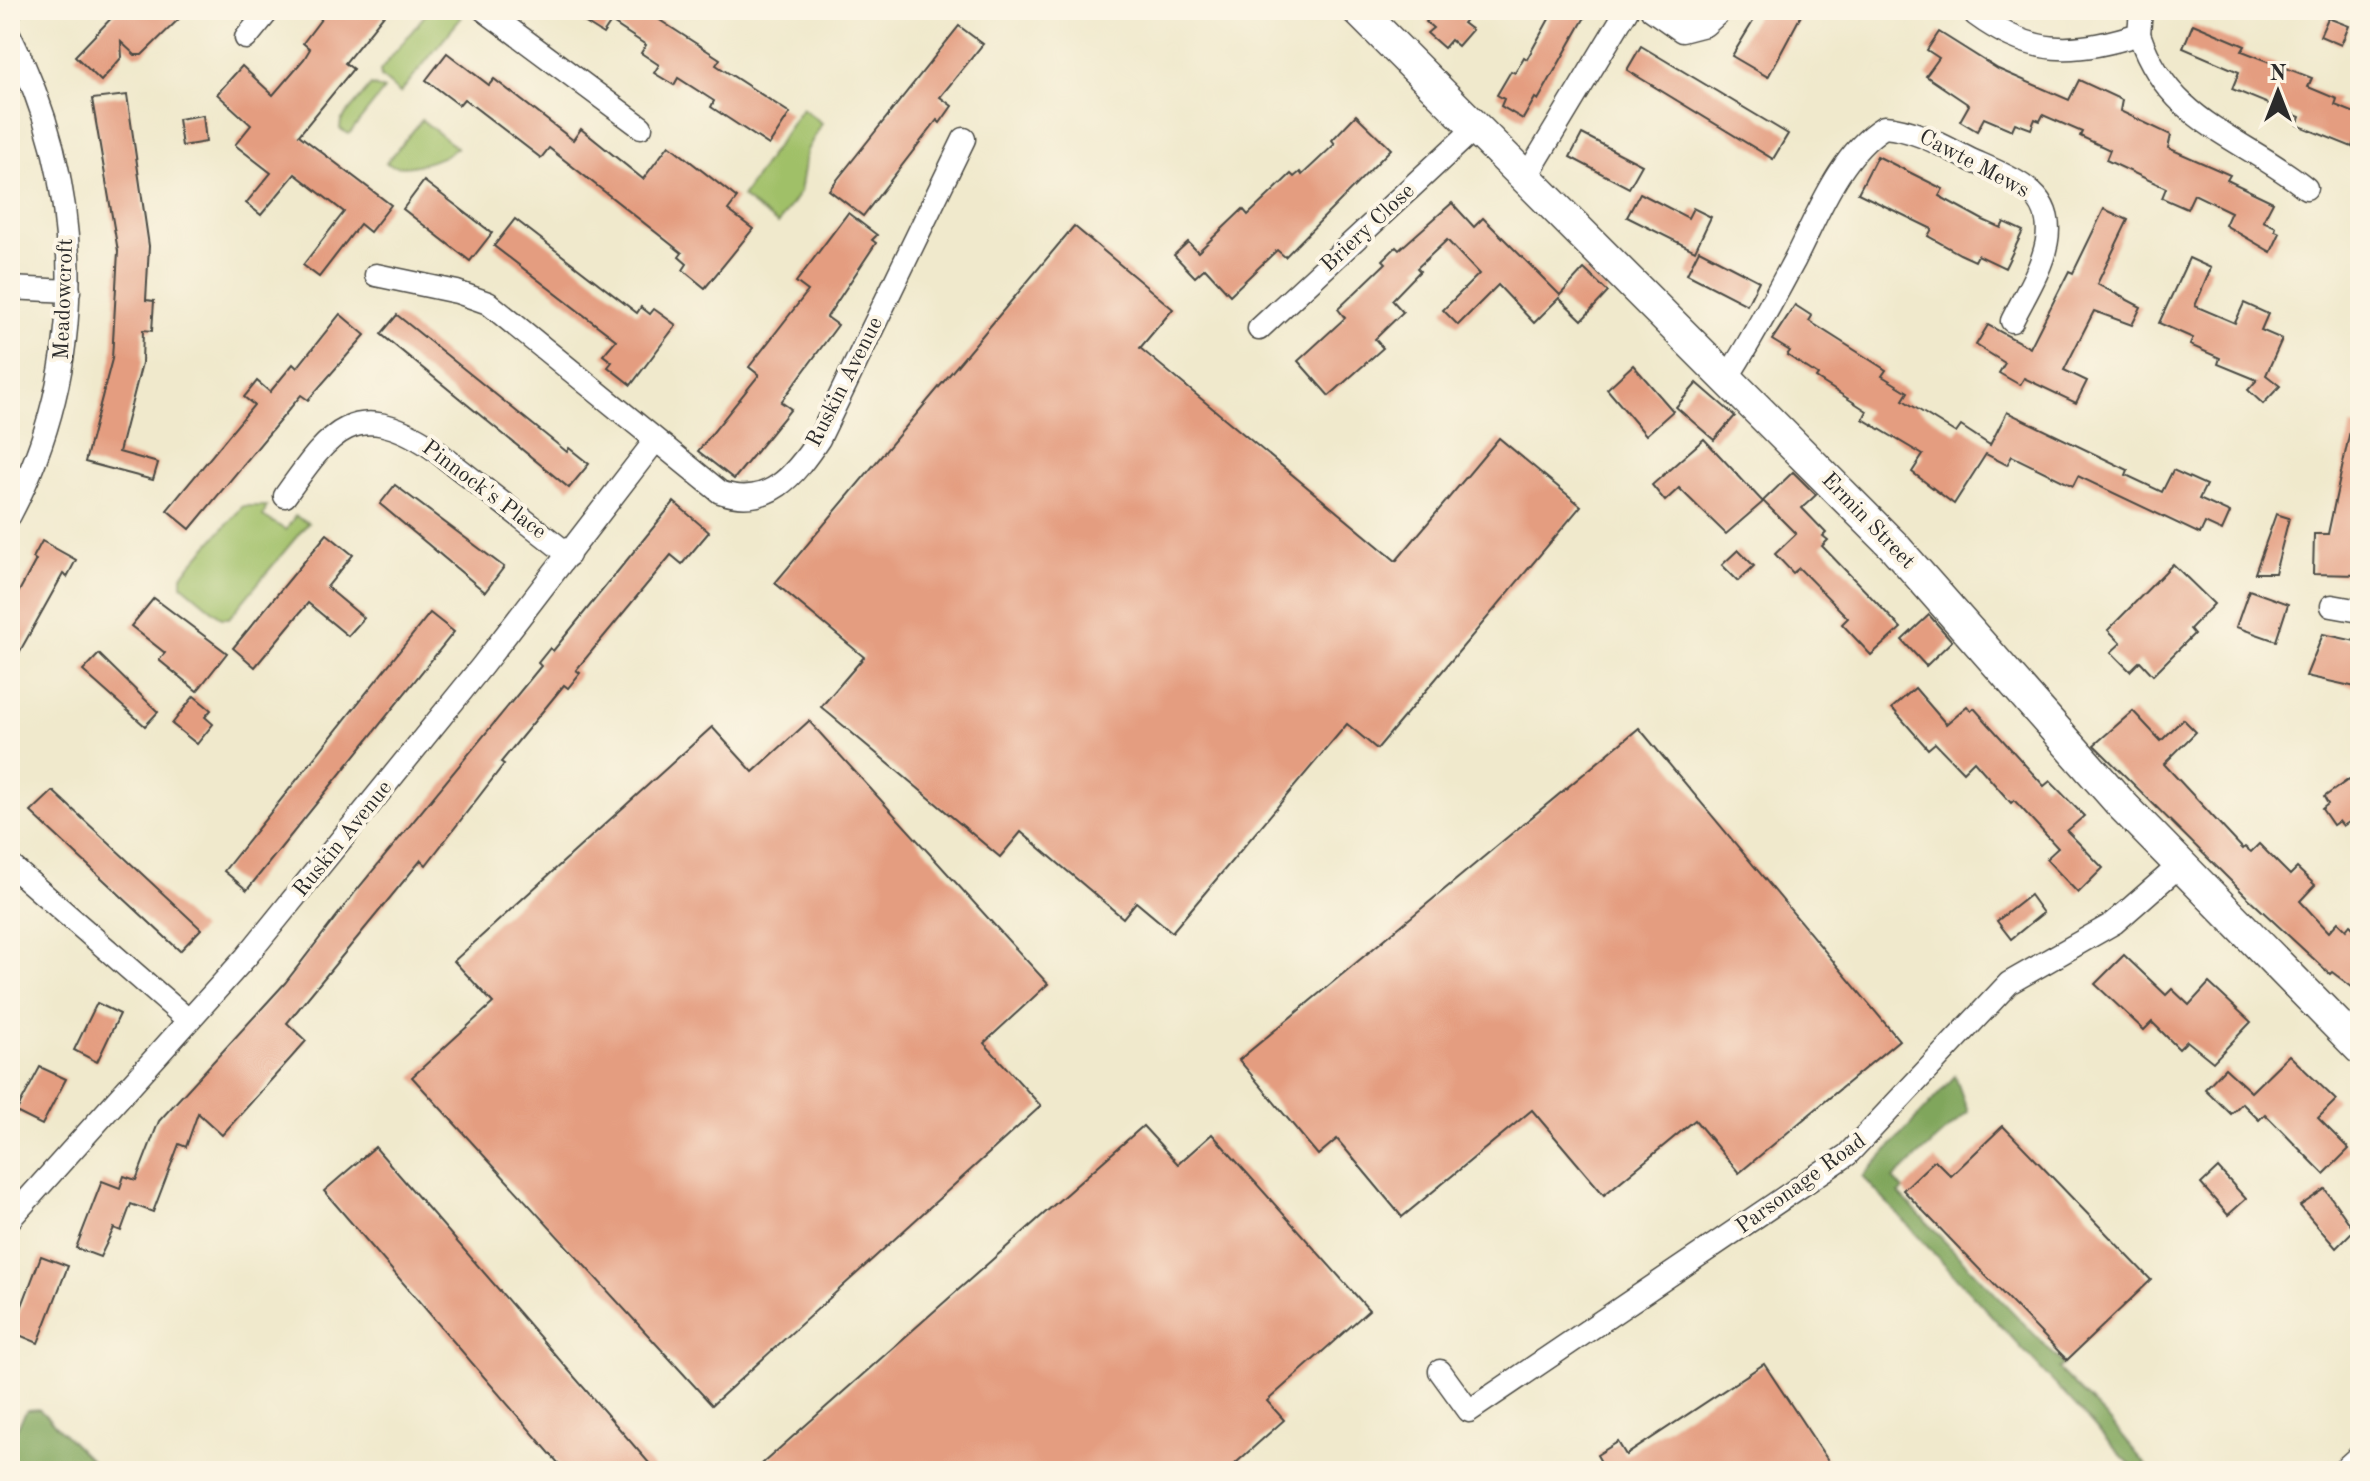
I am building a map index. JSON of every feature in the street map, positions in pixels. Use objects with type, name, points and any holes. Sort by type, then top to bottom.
[{"type":"main road","name":"Ermin Street","points":[[1358,10],[1893,545],[2122,805],[2360,1048]]},
{"type":"main road","points":[[2350,1471],[2360,1462]]},
{"type":"street","points":[[246,38],[269,10]]},
{"type":"street","points":[[484,10],[641,127]]},
{"type":"street","points":[[1525,179],[1627,10]]},
{"type":"street","points":[[1652,10],[1682,31],[1705,25],[1722,10]]},
{"type":"street","points":[[2141,10],[2139,34],[2153,67],[2187,111],[2284,170],[2306,188]]},
{"type":"street","points":[[1976,15],[1999,32],[2039,47],[2085,48],[2139,34]]},
{"type":"street","name":"Meadowcroft","points":[[10,36],[34,83],[53,148],[69,247],[69,291],[61,377],[35,461],[10,515]]},
{"type":"street","name":"Briery Close","points":[[1259,329],[1476,127]]},
{"type":"street","name":"Cawte Mews","points":[[1727,378],[1754,337],[1833,185],[1861,145],[1884,127],[1910,130],[2022,185],[2040,201],[2048,220],[2047,243],[2012,321]]},
{"type":"street","name":"Ruskin Avenue","points":[[376,275],[457,292],[488,303],[720,492],[730,495],[762,494],[788,481],[819,439],[964,139]]},
{"type":"street","points":[[10,288],[69,291]]},
{"type":"street","name":"Pinnock's Place","points":[[285,496],[322,443],[335,433],[351,426],[387,426],[407,432],[431,447],[569,555]]},
{"type":"street","name":"Ruskin Avenue","points":[[10,1219],[246,957],[319,869],[569,555],[655,441]]},
{"type":"street","points":[[2332,606],[2360,611]]},
{"type":"street","points":[[10,865],[187,1019]]},
{"type":"street","name":"Parsonage Road","points":[[1440,1371],[1469,1411],[1812,1179],[1870,1134],[2009,983],[2114,923],[2180,865]]},
{"type":"green space","points":[[429,10],[452,10],[461,18],[400,93],[381,77],[380,71]]},
{"type":"green space","points":[[371,85],[384,90],[349,134],[340,129],[341,121]]},
{"type":"green space","points":[[802,108],[822,123],[807,150],[800,192],[778,224],[742,197]]},
{"type":"green space","points":[[422,120],[457,148],[422,164],[402,167],[386,163]]},
{"type":"green space","points":[[243,506],[267,506],[263,516],[286,530],[295,516],[308,523],[229,618],[222,618],[182,585],[182,575]]},
{"type":"green space","points":[[1955,1076],[1968,1112],[1893,1179],[1903,1190],[1899,1194],[2063,1364],[2058,1369],[2110,1421],[2151,1471],[2137,1471],[2116,1450],[1863,1177]]},
{"type":"green space","points":[[39,1409],[101,1471],[10,1471],[10,1440],[27,1410]]},
{"type":"building","points":[[119,10],[188,10],[142,55],[135,55],[121,42],[122,57],[101,81],[75,56]]},
{"type":"building","points":[[328,10],[388,10],[345,63],[353,69],[299,135],[391,205],[370,232],[360,224],[319,277],[303,265],[344,212],[295,174],[261,215],[246,203],[271,173],[235,145],[251,125],[217,94],[242,66],[273,95],[304,59],[310,49],[303,43]]},
{"type":"building","points":[[592,10],[644,10],[720,59],[716,65],[790,113],[769,145],[711,107],[714,101],[678,78],[674,85],[654,73],[659,65],[641,53],[646,45],[611,22],[603,34],[584,22]]},
{"type":"building","points":[[1437,10],[1474,10],[1463,23],[1472,30],[1458,46],[1451,40],[1444,48],[1427,33],[1433,28],[1426,22]]},
{"type":"building","points":[[1554,10],[1589,10],[1538,100],[1535,98],[1523,119],[1501,106],[1504,99],[1497,95],[1511,71],[1515,73],[1524,57],[1527,59]]},
{"type":"building","points":[[1760,10],[1804,10],[1768,77],[1732,56]]},
{"type":"building","points":[[2328,18],[2349,26],[2341,45],[2320,36]]},
{"type":"building","points":[[2193,24],[2245,46],[2242,51],[2312,78],[2308,87],[2337,99],[2335,105],[2360,115],[2360,128],[2352,147],[2297,125],[2300,117],[2232,89],[2239,72],[2183,48]]},
{"type":"building","points":[[959,26],[983,44],[940,97],[952,106],[940,123],[937,120],[863,216],[829,190]]},
{"type":"building","points":[[1939,32],[1998,69],[2069,100],[2079,80],[2122,100],[2120,111],[2171,135],[2168,148],[2230,175],[2227,180],[2273,202],[2263,221],[2276,227],[2275,231],[2280,233],[2271,252],[2225,225],[2231,212],[2194,194],[2187,209],[2162,198],[2166,188],[2106,160],[2110,150],[2080,136],[2082,132],[2043,115],[2040,121],[2035,119],[2031,129],[2015,123],[2012,130],[1984,118],[1977,131],[1960,121],[1969,105],[1926,76],[1939,58],[1927,50]]},
{"type":"building","points":[[1641,46],[1788,134],[1773,159],[1627,70]]},
{"type":"building","points":[[447,53],[489,85],[494,79],[573,140],[581,129],[643,179],[669,145],[737,198],[728,210],[753,229],[705,288],[683,270],[687,264],[679,257],[682,253],[549,148],[541,158],[464,99],[459,105],[426,80]]},
{"type":"building","points":[[127,95],[149,246],[146,300],[154,301],[152,331],[143,330],[142,363],[119,452],[158,463],[153,480],[85,462],[112,359],[118,251],[92,99]]},
{"type":"building","points":[[203,115],[206,142],[182,146],[178,119]]},
{"type":"building","points":[[1356,115],[1391,149],[1285,257],[1277,250],[1230,295],[1205,268],[1195,277],[1174,255],[1188,242],[1198,252],[1243,209],[1248,215],[1291,174],[1294,177],[1300,172],[1302,175],[1335,144],[1332,140]]},
{"type":"building","points":[[1582,134],[1642,165],[1629,188],[1570,157]]},
{"type":"building","points":[[1877,156],[1943,189],[1939,196],[1983,220],[2001,228],[2004,222],[2023,231],[2005,268],[1978,255],[1975,261],[1960,254],[1928,236],[1932,229],[1858,193]]},
{"type":"building","points":[[424,181],[492,233],[470,261],[403,209]]},
{"type":"building","points":[[1640,193],[1688,218],[1693,208],[1711,217],[1695,251],[1627,217]]},
{"type":"building","points":[[1452,203],[1474,227],[1483,218],[1560,295],[1584,269],[1608,292],[1582,320],[1559,298],[1534,323],[1498,285],[1458,325],[1443,310],[1479,274],[1447,240],[1417,268],[1420,271],[1392,300],[1403,312],[1375,339],[1383,348],[1329,396],[1298,361],[1345,318],[1338,309],[1386,263],[1383,260],[1396,247],[1399,250]]},
{"type":"building","points":[[2104,209],[2128,220],[2097,284],[2141,307],[2132,325],[2094,311],[2064,370],[2087,381],[2076,403],[2024,378],[2020,385],[1999,373],[2005,363],[1976,345],[1988,325],[2030,348],[2069,271],[2073,273]]},
{"type":"building","points":[[848,213],[877,235],[872,240],[876,243],[827,317],[838,325],[781,402],[791,409],[734,479],[698,451],[759,375],[749,367],[808,291],[796,282]]},
{"type":"building","points":[[515,219],[637,313],[641,307],[650,314],[654,309],[676,325],[631,385],[608,367],[612,362],[603,355],[616,340],[494,246]]},
{"type":"building","points":[[1074,226],[1173,309],[1140,348],[1396,561],[1499,438],[1581,506],[1377,749],[1347,724],[1172,932],[1136,902],[1123,918],[1021,832],[1000,857],[821,707],[864,657],[775,583]]},
{"type":"building","points":[[1699,250],[1759,281],[1747,305],[1687,274]]},
{"type":"building","points":[[2189,258],[2211,268],[2195,306],[2235,323],[2244,303],[2268,314],[2261,330],[2282,339],[2266,375],[2280,386],[2263,404],[2248,390],[2257,380],[2218,364],[2220,358],[2190,345],[2193,338],[2159,323]]},
{"type":"building","points":[[1795,305],[1812,316],[1809,321],[1886,370],[1882,376],[1908,392],[1903,400],[1956,433],[1961,426],[1990,445],[2007,412],[2128,470],[2126,475],[2162,492],[2173,470],[2206,485],[2199,499],[2230,513],[2222,531],[2205,523],[2200,534],[2078,476],[2073,486],[2012,456],[2007,465],[1986,454],[1954,504],[1912,472],[1923,455],[1863,419],[1867,411],[1816,378],[1818,375],[1787,355],[1790,351],[1772,340]]},
{"type":"building","points":[[340,314],[365,335],[308,400],[301,395],[190,529],[167,510],[254,405],[244,397],[257,381],[270,392],[293,364],[297,368]]},
{"type":"building","points":[[397,315],[567,452],[569,448],[589,464],[569,488],[381,334]]},
{"type":"building","points":[[1633,365],[1673,411],[1646,435],[1607,389]]},
{"type":"building","points":[[1697,383],[1735,416],[1714,440],[1676,407]]},
{"type":"building","points":[[2351,426],[2360,427],[2360,575],[2313,574],[2314,534],[2328,534]]},
{"type":"building","points":[[1704,439],[1763,502],[1726,534],[1679,488],[1665,501],[1652,485]]},
{"type":"building","points":[[1793,472],[1816,495],[1802,508],[1826,533],[1823,536],[1828,540],[1822,546],[1901,628],[1871,655],[1842,624],[1848,618],[1799,568],[1793,573],[1775,554],[1796,534],[1763,501]]},
{"type":"building","points":[[395,485],[504,567],[485,592],[380,504]]},
{"type":"building","points":[[674,502],[709,532],[682,564],[671,555],[576,670],[580,673],[568,688],[564,685],[501,762],[504,764],[426,865],[421,860],[287,1023],[306,1041],[222,1135],[198,1113],[186,1147],[179,1144],[153,1212],[131,1204],[121,1231],[114,1228],[100,1257],[76,1248],[102,1181],[120,1188],[124,1176],[136,1180],[159,1121],[285,983],[356,891],[541,666],[538,663],[550,648],[553,651]]},
{"type":"building","points":[[2276,514],[2289,518],[2275,573],[2255,573]]},
{"type":"building","points":[[327,534],[353,555],[327,587],[364,618],[348,636],[308,603],[255,667],[233,648]]},
{"type":"building","points":[[42,541],[76,560],[67,577],[63,574],[10,669],[10,608],[36,560],[33,558]]},
{"type":"building","points":[[1738,550],[1754,566],[1738,581],[1722,565]]},
{"type":"building","points":[[2173,564],[2214,604],[2190,629],[2194,634],[2153,675],[2140,661],[2130,671],[2111,652],[2121,643],[2108,630]]},
{"type":"building","points":[[2249,590],[2288,604],[2276,641],[2236,627]]},
{"type":"building","points":[[154,598],[227,653],[197,691],[159,660],[165,653],[131,626]]},
{"type":"building","points":[[430,613],[454,632],[247,890],[224,871]]},
{"type":"building","points":[[1929,615],[1952,641],[1926,666],[1902,640]]},
{"type":"building","points":[[2323,634],[2360,642],[2360,688],[2306,676]]},
{"type":"building","points":[[99,654],[158,712],[145,726],[83,671]]},
{"type":"building","points":[[1915,688],[1946,724],[1967,706],[1971,711],[1974,708],[2044,786],[2050,781],[2084,816],[2067,831],[2103,868],[2078,893],[2046,859],[2058,848],[2014,800],[2011,803],[1974,761],[1963,772],[1935,743],[1928,749],[1892,708]]},
{"type":"building","points":[[194,696],[211,710],[205,717],[213,724],[197,744],[172,724]]},
{"type":"building","points":[[2133,711],[2161,741],[2183,719],[2196,732],[2164,764],[2243,849],[2245,847],[2251,852],[2259,844],[2290,875],[2297,868],[2315,885],[2300,901],[2329,932],[2338,922],[2346,930],[2350,925],[2360,935],[2360,993],[2332,972],[2330,974],[2246,896],[2094,745]]},
{"type":"building","points":[[809,721],[1048,984],[984,1043],[1041,1106],[712,1405],[412,1077],[493,1003],[454,961],[712,727],[753,772]]},
{"type":"building","points":[[1639,728],[1899,1040],[1739,1173],[1695,1120],[1604,1195],[1532,1110],[1402,1217],[1337,1139],[1318,1155],[1239,1060]]},
{"type":"building","points":[[2348,780],[2360,797],[2360,815],[2343,826],[2339,821],[2333,825],[2322,809],[2328,804],[2324,797]]},
{"type":"building","points":[[53,791],[201,929],[180,951],[31,812]]},
{"type":"building","points":[[2030,895],[2043,913],[2011,939],[1997,921]]},
{"type":"building","points":[[2124,955],[2166,995],[2172,989],[2189,1005],[2209,983],[2251,1022],[2213,1062],[2187,1041],[2179,1049],[2152,1022],[2144,1030],[2095,984]]},
{"type":"building","points":[[97,1003],[120,1014],[97,1062],[74,1050]]},
{"type":"building","points":[[2289,1055],[2336,1100],[2318,1118],[2349,1149],[2324,1174],[2265,1114],[2259,1120],[2242,1103],[2231,1114],[2205,1089],[2225,1068],[2251,1092]]},
{"type":"building","points":[[40,1067],[66,1079],[42,1125],[16,1112]]},
{"type":"building","points":[[1143,1126],[1178,1164],[1212,1134],[1369,1310],[1267,1401],[1284,1420],[1227,1471],[754,1471]]},
{"type":"building","points":[[2003,1126],[2151,1280],[2067,1360],[1903,1190],[1935,1160],[1951,1176]]},
{"type":"building","points":[[375,1147],[656,1471],[565,1471],[324,1191]]},
{"type":"building","points":[[2218,1168],[2246,1199],[2228,1215],[2201,1184]]},
{"type":"building","points":[[2325,1189],[2354,1230],[2336,1248],[2300,1206]]},
{"type":"building","points":[[41,1256],[68,1266],[38,1343],[12,1332]]},
{"type":"building","points":[[1764,1364],[1835,1471],[1602,1471],[1605,1469],[1597,1455],[1618,1442],[1626,1455]]}]
